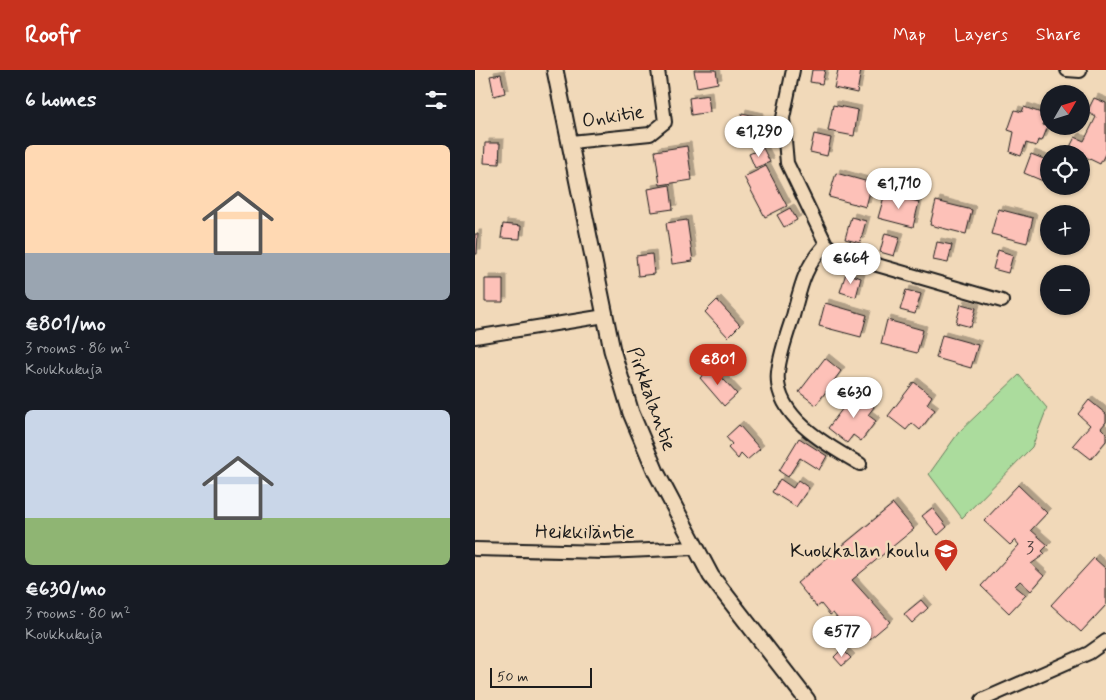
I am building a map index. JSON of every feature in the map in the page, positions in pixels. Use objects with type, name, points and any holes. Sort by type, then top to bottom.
[{"type":"street","name":"Pirkkalantie","points":[[555,70],[612,350],[631,412],[656,472],[711,576],[807,700]]},
{"type":"street","name":"Onkitie","points":[[571,142],[650,134],[665,122],[658,70]]},
{"type":"street","points":[[793,70],[783,118],[787,163],[826,244],[839,254],[1002,301]]},
{"type":"street","points":[[1067,70],[1080,71]]},
{"type":"street","points":[[826,244],[813,257],[804,274],[777,374],[784,400],[791,414],[806,431],[830,448],[860,464]]},
{"type":"street","points":[[475,337],[605,316]]},
{"type":"street","name":"Heikkiläntie","points":[[475,550],[605,552],[695,548]]},
{"type":"street","points":[[982,700],[1089,652],[1106,642]]},
{"type":"green space","points":[[1019,375],[1047,408],[1032,447],[962,518],[929,474],[959,432]]},
{"type":"building","points":[[694,70],[716,70],[718,83],[697,87]]},
{"type":"building","points":[[812,70],[825,70],[822,84],[810,82]]},
{"type":"building","points":[[838,70],[861,70],[857,93],[834,88]]},
{"type":"building","points":[[501,74],[505,93],[494,96],[490,76]]},
{"type":"building","points":[[708,95],[710,112],[691,115],[689,98]]},
{"type":"building","points":[[1094,98],[1106,103],[1106,152],[1100,164],[1090,159],[1090,145],[1071,145],[1075,137],[1084,141],[1087,135],[1090,135],[1090,129],[1096,117],[1090,114],[1090,106]]},
{"type":"building","points":[[833,105],[858,110],[854,136],[828,131]]},
{"type":"building","points":[[1024,107],[1040,113],[1040,135],[1044,135],[1042,141],[1038,140],[1036,146],[1026,143],[1021,156],[1010,152],[1014,132],[1008,130],[1015,110],[1022,112]]},
{"type":"building","points":[[742,113],[760,117],[757,132],[739,128]]},
{"type":"building","points":[[814,134],[831,138],[827,156],[810,152]]},
{"type":"building","points":[[485,143],[500,143],[499,164],[484,163]]},
{"type":"building","points":[[687,146],[692,180],[660,185],[655,151]]},
{"type":"building","points":[[763,148],[770,162],[755,168],[749,154]]},
{"type":"building","points":[[1031,154],[1040,158],[1040,180],[1024,173]]},
{"type":"building","points":[[766,166],[787,206],[765,217],[744,177]]},
{"type":"building","points":[[836,173],[872,183],[866,207],[829,197]]},
{"type":"building","points":[[670,185],[673,209],[652,212],[648,189]]},
{"type":"building","points":[[885,193],[919,202],[913,227],[878,218]]},
{"type":"building","points":[[936,201],[972,210],[966,234],[930,225]]},
{"type":"building","points":[[790,208],[797,220],[784,227],[777,215]]},
{"type":"building","points":[[998,209],[1033,218],[1027,243],[991,234]]},
{"type":"building","points":[[851,217],[866,221],[860,243],[845,239]]},
{"type":"building","points":[[687,220],[693,261],[672,264],[666,223]]},
{"type":"building","points":[[503,224],[521,226],[520,239],[501,238]]},
{"type":"building","points":[[885,233],[900,237],[894,256],[880,252]]},
{"type":"building","points":[[475,234],[478,234],[477,254],[475,254]]},
{"type":"building","points":[[937,242],[952,245],[948,263],[933,260]]},
{"type":"building","points":[[998,250],[1013,255],[1008,273],[993,269]]},
{"type":"building","points":[[652,254],[654,274],[638,276],[636,256]]},
{"type":"building","points":[[846,273],[861,278],[856,297],[840,292]]},
{"type":"building","points":[[485,279],[503,279],[503,302],[485,302]]},
{"type":"building","points":[[906,290],[921,294],[915,314],[900,310]]},
{"type":"building","points":[[717,300],[740,325],[728,337],[705,312]]},
{"type":"building","points":[[825,303],[867,315],[861,337],[819,326]]},
{"type":"building","points":[[961,304],[976,308],[971,327],[956,323]]},
{"type":"building","points":[[887,320],[923,330],[917,353],[881,344]]},
{"type":"building","points":[[942,335],[978,345],[971,368],[936,358]]},
{"type":"building","points":[[825,358],[841,371],[816,405],[799,392]]},
{"type":"building","points":[[712,367],[737,394],[724,406],[700,378]]},
{"type":"building","points":[[914,382],[932,396],[927,404],[935,410],[920,430],[912,423],[906,430],[888,416]]},
{"type":"building","points":[[855,392],[874,407],[868,415],[876,421],[861,441],[853,435],[847,443],[828,428]]},
{"type":"building","points":[[1089,400],[1106,414],[1106,422],[1101,428],[1106,433],[1106,441],[1091,459],[1073,445],[1090,425],[1078,414]]},
{"type":"building","points":[[739,425],[760,449],[747,460],[741,454],[738,459],[728,448],[732,444],[726,437]]},
{"type":"building","points":[[799,438],[827,456],[819,470],[800,458],[788,477],[779,471]]},
{"type":"building","points":[[780,479],[793,488],[798,480],[809,488],[796,507],[772,492]]},
{"type":"building","points":[[1018,485],[1047,513],[1031,530],[1048,545],[1042,551],[1045,554],[1031,564],[1044,576],[1031,591],[1020,581],[1015,586],[1026,595],[1009,613],[981,586],[1019,545],[1015,540],[1010,545],[984,521]]},
{"type":"building","points":[[893,504],[914,529],[852,580],[890,622],[864,644],[850,627],[847,630],[833,613],[830,615],[821,604],[817,607],[797,583]]},
{"type":"building","points":[[932,508],[947,527],[938,535],[922,516]]},
{"type":"building","points":[[1094,558],[1106,569],[1106,605],[1081,632],[1051,605]]},
{"type":"building","points":[[921,600],[928,608],[912,623],[904,614]]},
{"type":"building","points":[[842,649],[851,658],[842,666],[834,657]]},
{"type":"place","name":"Kuokkalan koulu","points":[[946,572]]}]
